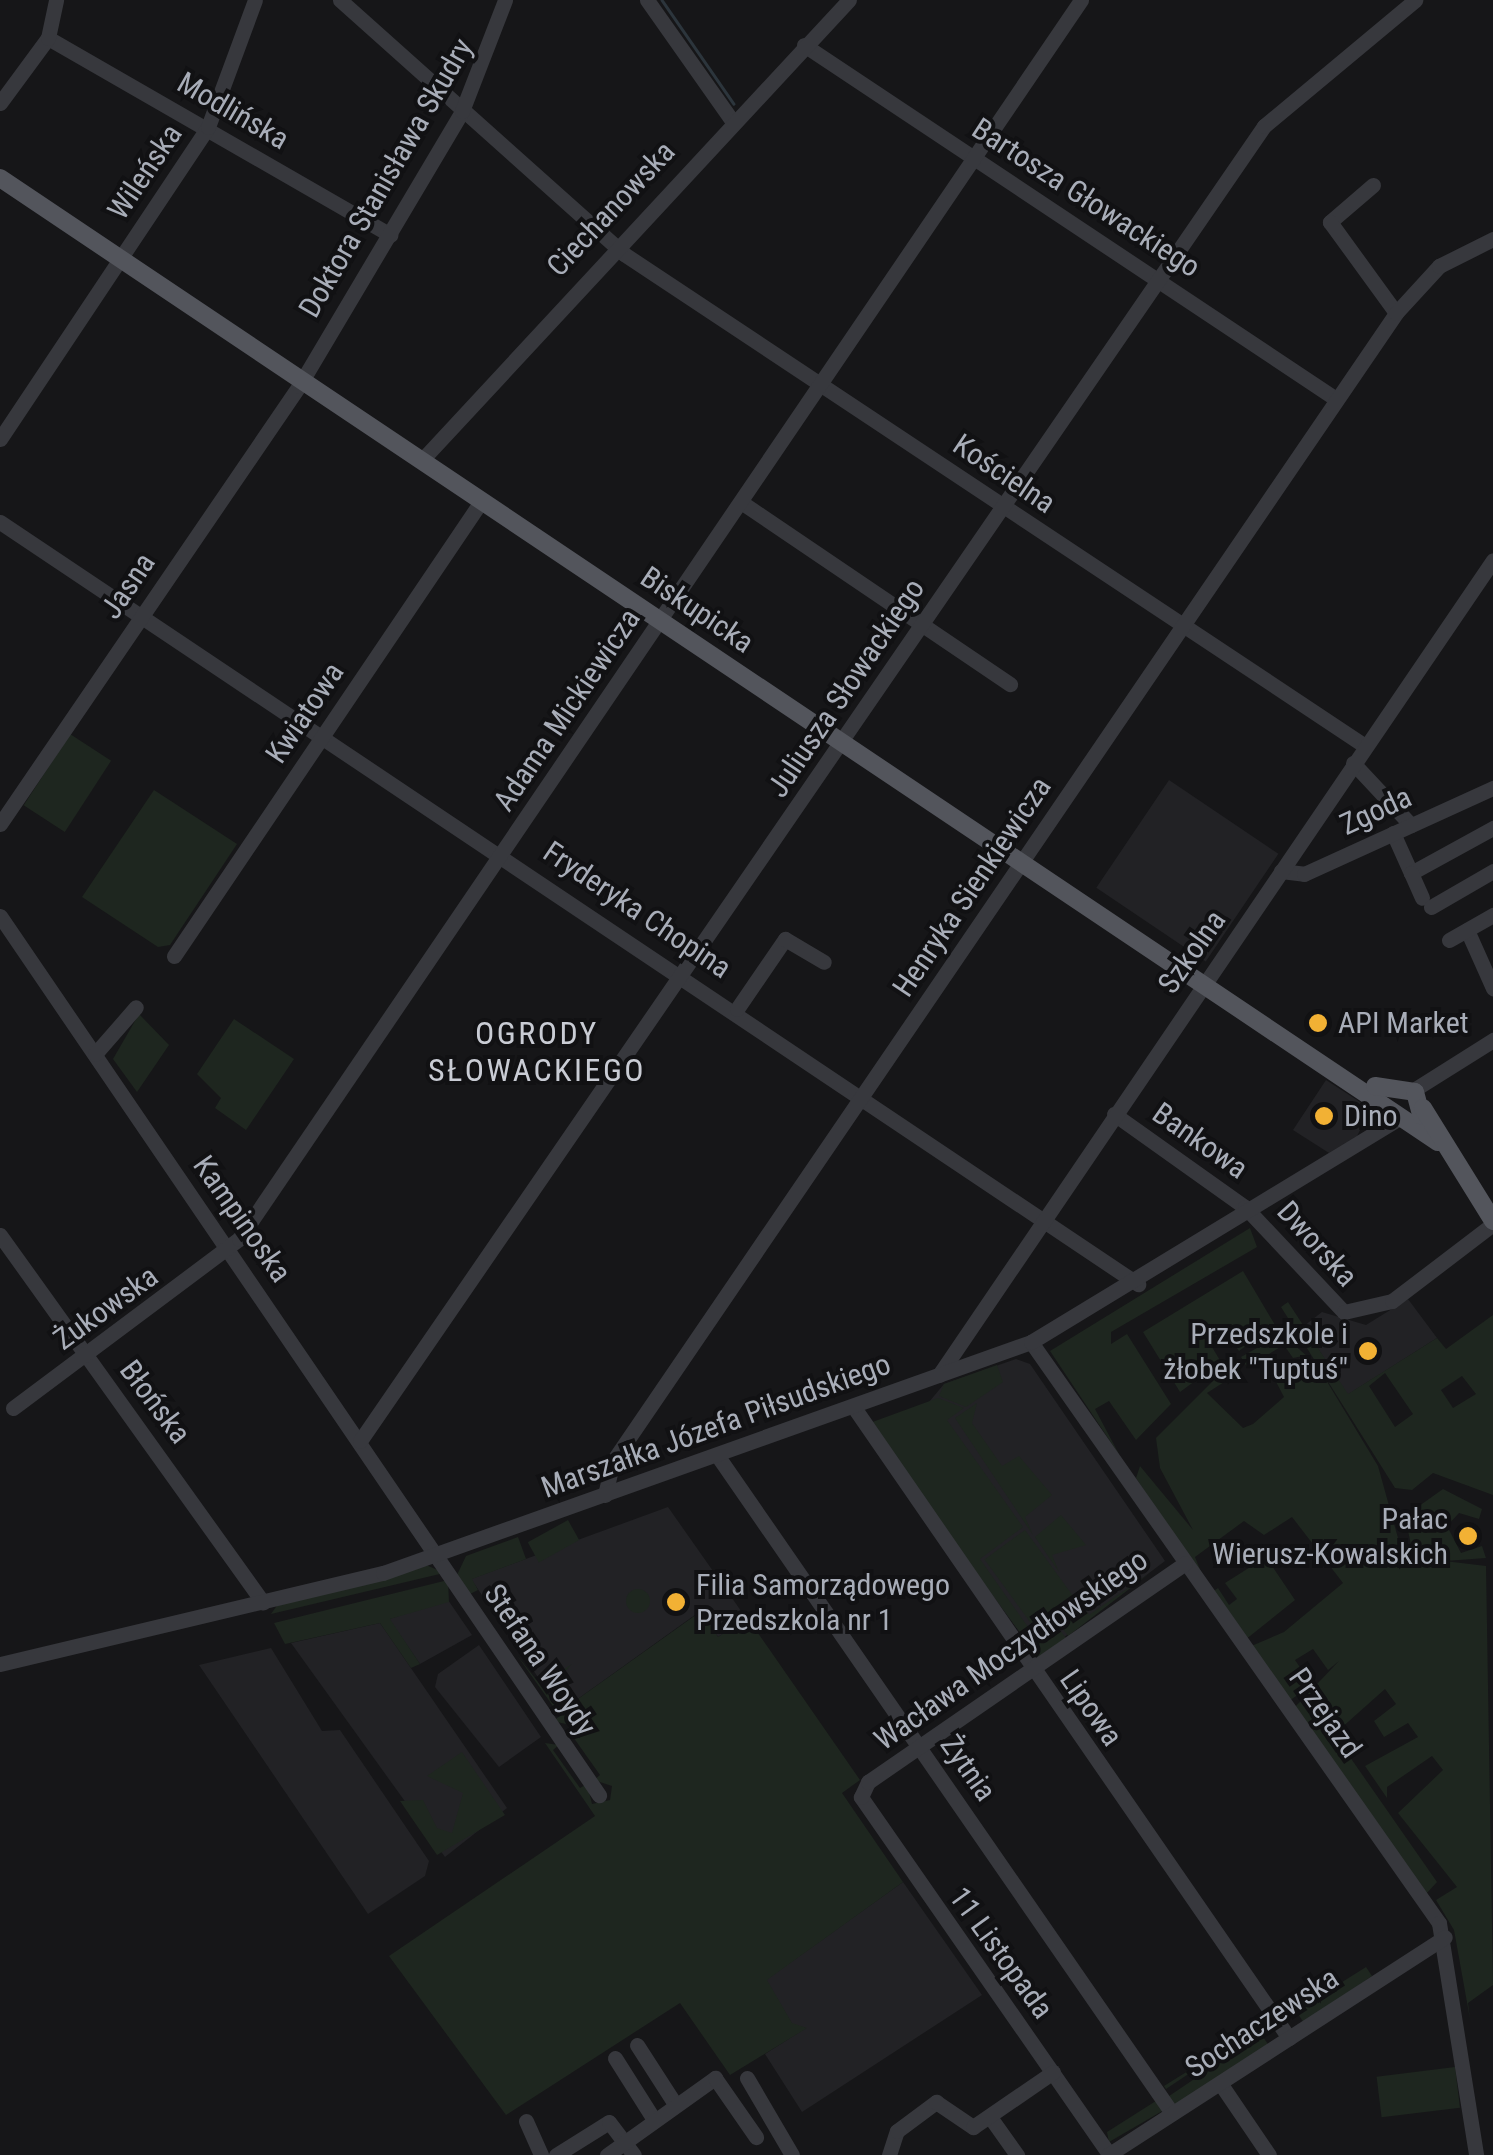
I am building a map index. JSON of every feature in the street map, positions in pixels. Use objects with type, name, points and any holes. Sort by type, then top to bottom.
[{"type":"main road","name":"Biskupicka","points":[[0,178],[1023,862],[1365,1085],[1409,1106],[1493,1223]]},
{"type":"street","points":[[0,103],[48,38],[56,0]]},
{"type":"street","name":"Wileńska","points":[[0,438],[208,127],[255,0]]},
{"type":"street","name":"Kościelna","points":[[340,0],[614,246],[1365,746]]},
{"type":"street","name":"Doktora Stanisława Skudry","points":[[302,379],[462,111],[505,0]]},
{"type":"street","points":[[647,0],[731,120]]},
{"type":"street","name":"Ciechanowska","points":[[421,461],[614,246],[848,0]]},
{"type":"street","name":"Adama Mickiewicza","points":[[230,1250],[1080,0]]},
{"type":"street","name":"Juliusza Słowackiego","points":[[360,1441],[1264,126],[1415,0]]},
{"type":"street","name":"Modlińska","points":[[48,38],[390,235]]},
{"type":"street","name":"Bartosza Głowackiego","points":[[804,45],[1336,399]]},
{"type":"street","points":[[1372,185],[1330,222],[1396,312]]},
{"type":"street","name":"Henryka Sienkiewicza","points":[[605,1495],[613,1462],[1396,312],[1439,266],[1493,239]]},
{"type":"street","name":"Jasna","points":[[0,824],[302,379]]},
{"type":"street","name":"Kwiatowa","points":[[174,956],[482,500]]},
{"type":"street","points":[[742,502],[1010,684]]},
{"type":"street","name":"Fryderyka Chopina","points":[[0,522],[865,1094],[1138,1284]]},
{"type":"street","name":"Szkolna","points":[[939,1375],[1044,1215],[1493,560]]},
{"type":"street","points":[[1354,763],[1411,825]]},
{"type":"street","name":"Zgoda","points":[[1281,871],[1304,874],[1490,794]]},
{"type":"street","points":[[1411,873],[1493,828]]},
{"type":"street","points":[[1394,833],[1426,903],[1493,871]]},
{"type":"street","points":[[1449,940],[1493,915]]},
{"type":"street","name":"Kampinoska","points":[[0,916],[438,1554]]},
{"type":"street","points":[[1467,930],[1493,988]]},
{"type":"street","points":[[737,1009],[785,939],[824,962]]},
{"type":"street","points":[[96,1054],[136,1007]]},
{"type":"street","points":[[1409,1106],[1444,1070],[1493,1040]]},
{"type":"street","name":"Marszałka Józefa Piłsudskiego","points":[[0,1664],[263,1602],[438,1554],[1032,1342],[1138,1284],[1252,1214],[1409,1106]]},
{"type":"street","name":"Bankowa","points":[[1114,1114],[1252,1214]]},
{"type":"street","name":"Dworska","points":[[1252,1214],[1327,1304],[1350,1313],[1392,1301],[1493,1223]]},
{"type":"street","name":"Błońska","points":[[0,1236],[263,1602]]},
{"type":"street","name":"Żukowska","points":[[13,1408],[230,1250]]},
{"type":"street","name":"Przejazd","points":[[1032,1342],[1445,1937],[1476,2155]]},
{"type":"street","name":"Lipowa","points":[[853,1406],[1289,2038]]},
{"type":"street","name":"Żytnia","points":[[718,1455],[1172,2113]]},
{"type":"street","name":"Stefana Woydy","points":[[438,1554],[599,1796]]},
{"type":"street","name":"Wacława Moczydłowskiego","points":[[868,1782],[1185,1563]]},
{"type":"street","name":"11 Listopada","points":[[868,1782],[863,1807],[1109,2155]]},
{"type":"street","name":"Sochaczewska","points":[[1109,2155],[1445,1937]]},
{"type":"street","points":[[636,2045],[674,2104]]},
{"type":"street","points":[[614,2058],[653,2118]]},
{"type":"street","points":[[889,2155],[901,2127],[938,2101],[968,2127],[990,2117],[1053,2072]]},
{"type":"street","points":[[607,2155],[630,2148],[653,2118],[715,2078],[756,2137]]},
{"type":"street","points":[[747,2078],[792,2155]]},
{"type":"street","points":[[1220,2083],[1269,2155]]},
{"type":"street","points":[[766,2106],[781,2096]]},
{"type":"street","points":[[990,2117],[1017,2155]]},
{"type":"street","points":[[526,2121],[541,2155]]},
{"type":"street","points":[[556,2155],[609,2122],[630,2148]]},
{"type":"shaded area","points":[[70,734],[111,761],[65,832],[24,805]]},
{"type":"shaded area","points":[[1169,780],[1278,854],[1206,962],[1096,888]]},
{"type":"shaded area","points":[[154,790],[237,844],[170,945],[158,947],[82,897]]},
{"type":"shaded area","points":[[139,1014],[169,1045],[137,1092],[113,1059]]},
{"type":"shaded area","points":[[234,1019],[294,1059],[246,1130],[215,1108],[221,1098],[197,1074]]},
{"type":"shaded area","points":[[1326,1080],[1371,1109],[1357,1136],[1329,1153],[1293,1130]]},
{"type":"shaded area","points":[[1250,1228],[1257,1247],[1111,1332],[1111,1344],[1127,1334],[1171,1404],[1136,1440],[1109,1401],[1095,1409],[1120,1456],[1050,1351]]},
{"type":"shaded area","points":[[1243,1271],[1275,1325],[1239,1351],[1222,1327],[1206,1337],[1221,1362],[1180,1392],[1143,1332]]},
{"type":"shaded area","name":"Przedszkole i żłobek \"Tuptuś\"","points":[[1408,1299],[1437,1338],[1347,1395],[1304,1326],[1322,1312],[1366,1325]]},
{"type":"shaded area","points":[[1288,1302],[1348,1394],[1437,1338],[1446,1349],[1493,1315],[1493,1495],[1433,1473],[1412,1490],[1395,1488],[1281,1307]],"holes":[[[1385,1373],[1413,1414],[1395,1427],[1369,1386]],[[1462,1376],[1476,1394],[1453,1408],[1441,1390]]]},
{"type":"shaded area","points":[[1282,1334],[1317,1365],[1378,1466],[1403,1556],[1486,1566],[1493,1985],[1468,2003],[1470,2019],[1454,1930],[1436,1900],[1457,1887],[1398,1813],[1443,1770],[1432,1756],[1387,1787],[1387,1798],[1365,1766],[1418,1737],[1408,1723],[1384,1737],[1374,1721],[1396,1704],[1385,1689],[1339,1730],[1326,1707],[1336,1737],[1437,1882],[1426,1894],[1295,1707],[1339,1661],[1328,1670],[1313,1649],[1295,1660],[1312,1685],[1289,1701],[1249,1647],[1284,1632],[1343,1583],[1292,1517],[1264,1535],[1244,1521],[1195,1557],[1207,1587],[1136,1478],[1140,1466],[1193,1530],[1160,1468],[1156,1438],[1226,1368],[1232,1377],[1207,1393],[1243,1428],[1253,1424],[1284,1397],[1274,1378],[1303,1356],[1293,1358],[1284,1345],[1247,1367],[1241,1357]]},
{"type":"shaded area","points":[[1016,1359],[1030,1364],[1165,1561],[1038,1657],[867,1424],[924,1408],[944,1384]]},
{"type":"shaded area","points":[[997,1365],[1003,1382],[966,1407],[939,1396],[944,1384]]},
{"type":"shaded area","points":[[938,1398],[964,1408],[947,1420],[1023,1527],[980,1559],[1035,1637],[1055,1624],[1066,1638],[1038,1657],[867,1424]]},
{"type":"shaded area","points":[[977,1403],[972,1423],[1002,1466],[1019,1456],[1052,1495],[1025,1517],[1033,1535],[955,1418]]},
{"type":"shaded area","points":[[1443,1489],[1482,1509],[1479,1519],[1459,1513],[1447,1526],[1461,1553],[1482,1546],[1486,1558],[1445,1561],[1412,1550],[1405,1516]]},
{"type":"shaded area","points":[[668,1507],[746,1618],[718,1637],[699,1612],[561,1711],[471,1579]]},
{"type":"shaded area","points":[[1061,1515],[1086,1545],[1052,1555],[1059,1572],[1035,1537]]},
{"type":"shaded area","points":[[568,1520],[579,1540],[539,1562],[528,1542]]},
{"type":"shaded area","points":[[1025,1530],[1078,1604],[1038,1633],[985,1559]]},
{"type":"shaded area","points":[[518,1537],[526,1559],[472,1579],[478,1590],[470,1594],[456,1577],[466,1556]]},
{"type":"shaded area","points":[[1266,1557],[1295,1600],[1245,1640],[1211,1593],[1218,1588],[1229,1605],[1237,1599],[1225,1583]]},
{"type":"shaded area","points":[[424,1564],[444,1573],[271,1614],[278,1604]]},
{"type":"shaded area","points":[[1150,1573],[1068,1636],[1058,1622],[1082,1605],[1089,1615]]},
{"type":"shaded area","points":[[448,1580],[449,1602],[390,1619],[420,1664],[411,1668],[380,1623],[285,1644],[274,1623]]},
{"type":"shaded area","points":[[638,1589],[650,1601],[638,1613],[626,1601]]},
{"type":"shaded area","points":[[448,1600],[472,1635],[420,1664],[389,1619]]},
{"type":"shaded area","points":[[700,1612],[718,1637],[746,1618],[751,1623],[860,1780],[842,1793],[903,1882],[767,1980],[792,2023],[807,2028],[730,2075],[680,2003],[506,2115],[389,1956],[595,1816],[545,1743],[559,1745],[553,1750],[580,1788],[587,1784],[592,1804],[610,1800],[612,1786],[594,1780],[600,1775],[571,1734],[564,1736],[570,1725],[553,1721],[560,1716],[516,1654],[561,1711]]},
{"type":"shaded area","points":[[380,1623],[507,1808],[445,1857],[291,1643]]},
{"type":"shaded area","points":[[479,1645],[541,1737],[499,1767],[435,1687],[438,1674]]},
{"type":"shaded area","points":[[271,1648],[322,1731],[340,1730],[429,1861],[425,1876],[368,1914],[199,1665]]},
{"type":"shaded area","points":[[572,1664],[558,1679],[570,1692],[564,1700],[550,1678]]},
{"type":"shaded area","points":[[462,1752],[505,1815],[437,1855],[400,1801],[423,1800],[437,1828],[452,1833],[463,1793],[427,1776]]},
{"type":"shaded area","points":[[903,1882],[982,1995],[802,2112],[765,2054],[806,2028],[792,2024],[766,1980]]},
{"type":"shaded area","points":[[1366,1967],[1372,1976],[1304,2023],[1296,2011]]},
{"type":"shaded area","points":[[1268,2021],[1166,2089],[1164,2086]]},
{"type":"shaded area","points":[[1261,2034],[1269,2046],[1175,2109],[1167,2097]]},
{"type":"shaded area","points":[[1455,2067],[1460,2108],[1382,2117],[1377,2077]]},
{"type":"shaded area","points":[[1159,2099],[1164,2110],[1109,2142],[1107,2132]]},
{"type":"waterway","points":[[662,0],[734,104]]},
{"type":"place","name":"API Market","points":[[1318,1023]]},
{"type":"place","name":"Dino","points":[[1324,1116]]},
{"type":"place","name":"Przedszkole i żłobek \"Tuptuś\"","points":[[1368,1351]]},
{"type":"place","name":"Pałac Wierusz-Kowalskich","points":[[1468,1536]]},
{"type":"place","name":"Filia Samorządowego Przedszkola nr 1","points":[[676,1602]]},
{"type":"district","name":"OGRODY SŁOWACKIEGO","points":[[537,1052]]}]
